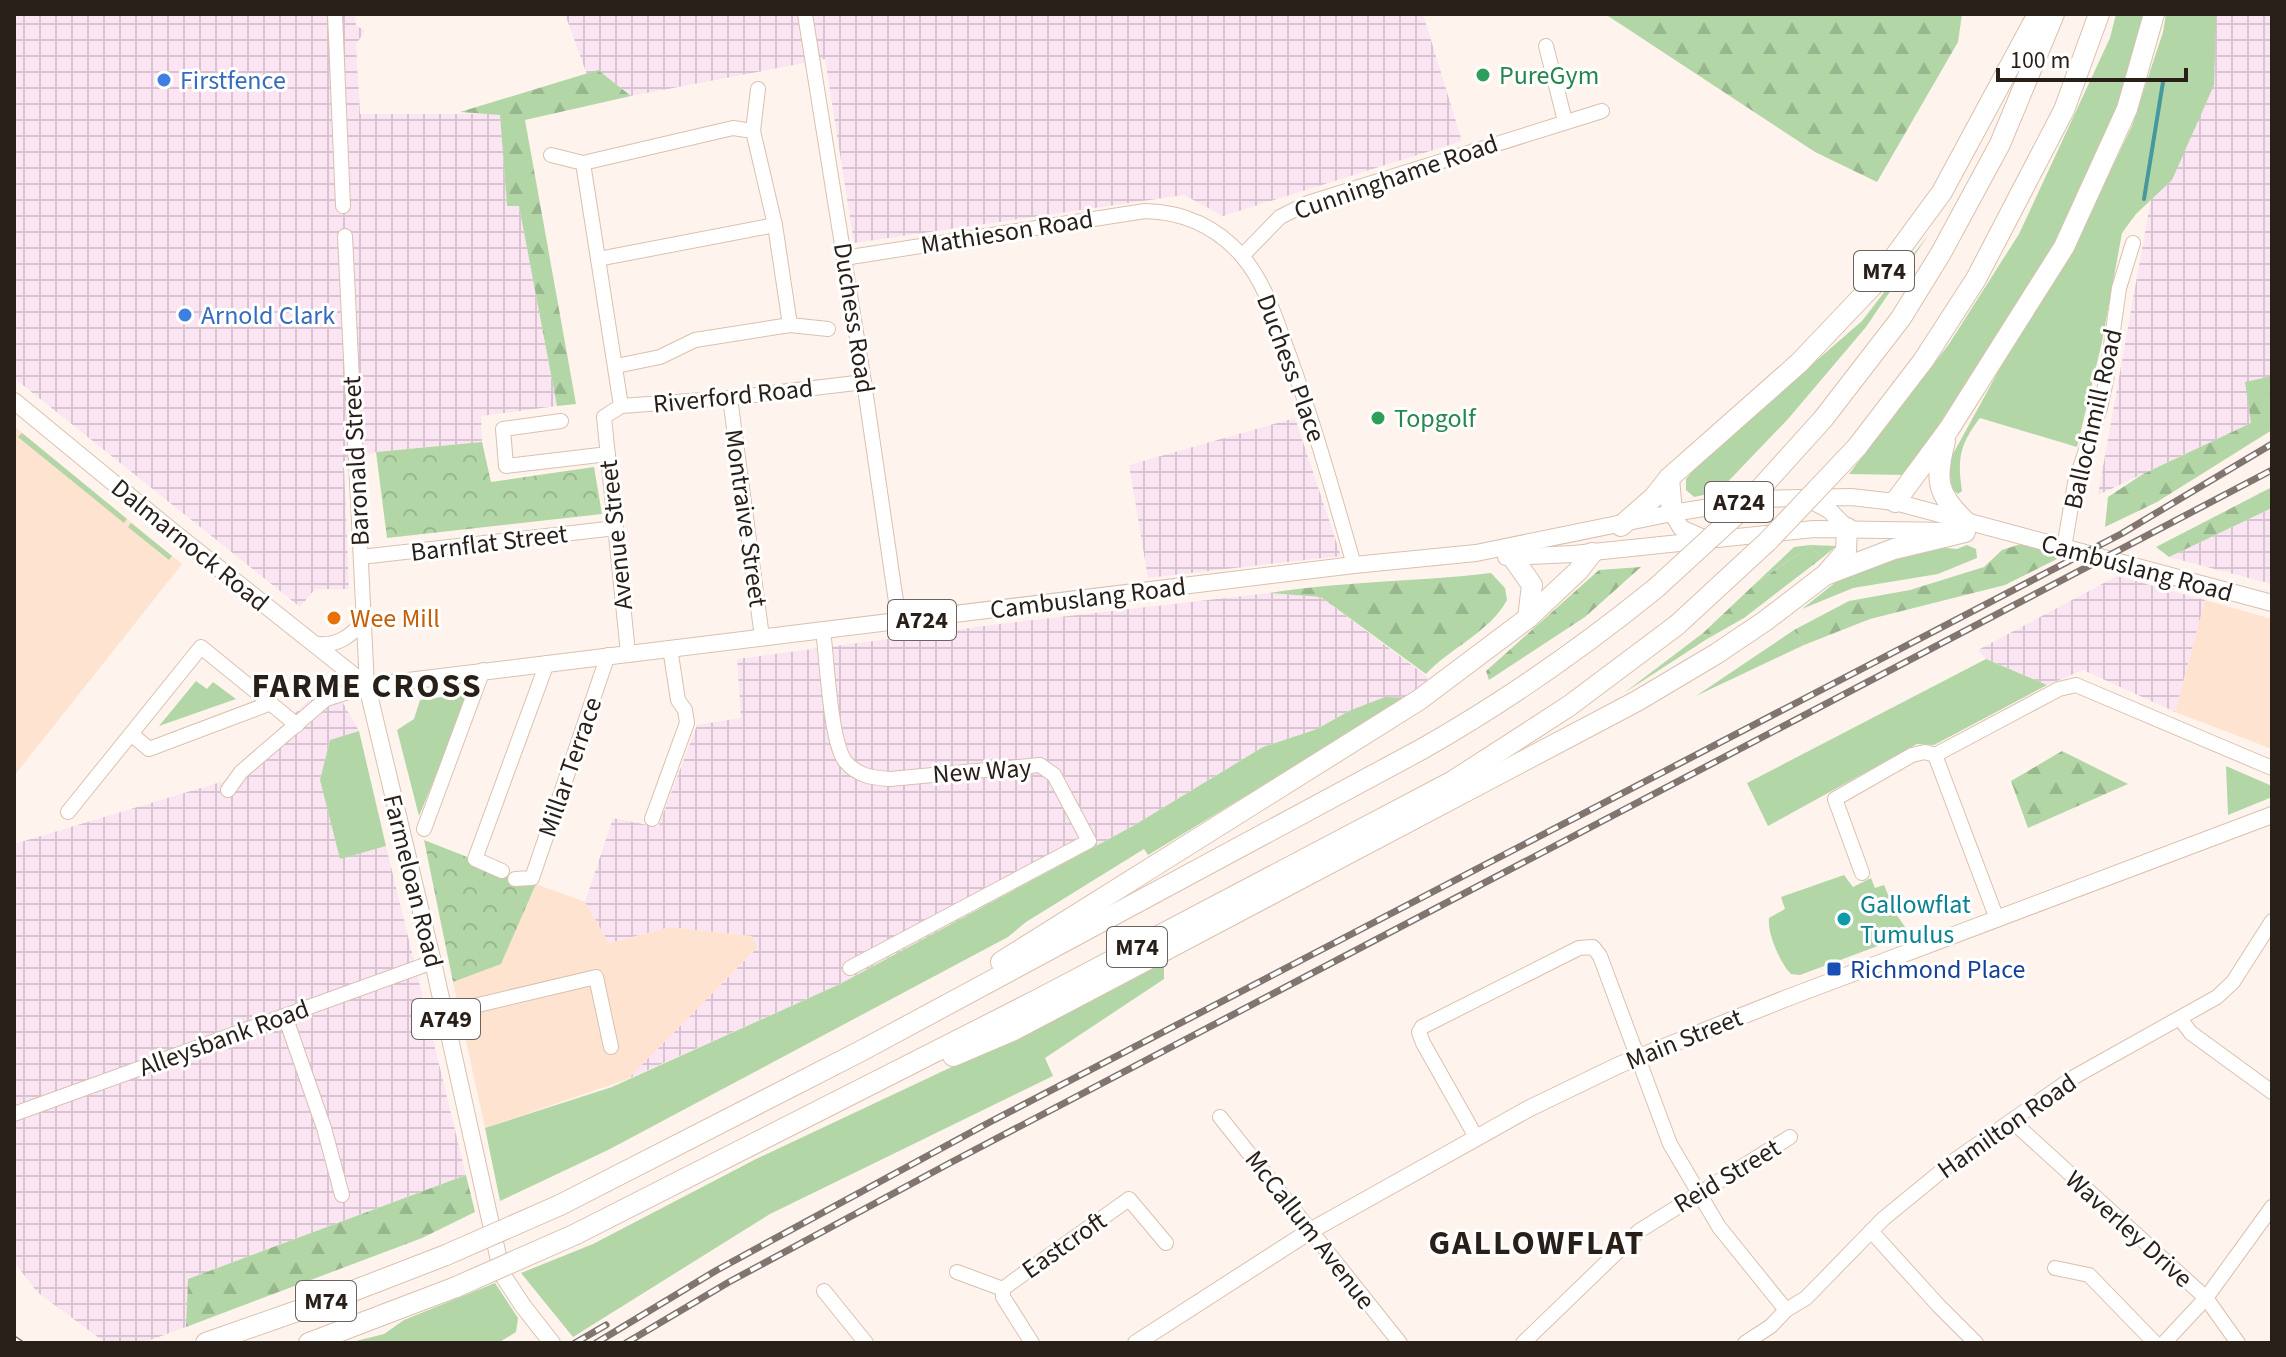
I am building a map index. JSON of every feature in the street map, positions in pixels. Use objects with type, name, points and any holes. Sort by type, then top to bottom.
[{"type":"highway","name":"M74","points":[[1621,526],[1654,497],[1669,478],[1799,363],[1876,282],[1942,192],[2038,14]]},
{"type":"highway","name":"M74","points":[[206,1343],[446,1255],[560,1205],[859,1052],[1471,721],[1580,648],[1656,588],[1740,511],[1823,419],[1901,318],[1941,253],[2000,144],[2054,14]]},
{"type":"highway","name":"M74","points":[[309,1343],[456,1287],[576,1234],[1037,1000],[1453,781],[1569,706],[1677,625],[1768,541],[1857,447],[1923,361],[1976,279],[2064,110],[2099,14]]},
{"type":"highway","points":[[1895,502],[1949,429],[2064,247],[2127,109],[2154,14]]},
{"type":"highway","points":[[1949,429],[1937,470],[1942,495],[1965,527]]},
{"type":"highway","points":[[1669,478],[1672,513]]},
{"type":"highway","name":"M74","points":[[1825,575],[1965,527]]},
{"type":"highway","name":"M74","points":[[799,1121],[1014,1030],[1623,709],[1716,654],[1825,575],[1846,551],[1853,528]]},
{"type":"highway","name":"M74","points":[[859,1052],[1419,700],[1528,618],[1578,571],[1592,553]]},
{"type":"highway","points":[[1513,558],[1532,585],[1528,618]]},
{"type":"main road","name":"Dalmarnock Road","points":[[14,401],[367,686]]},
{"type":"main road","points":[[1802,497],[1829,510],[1853,528],[1875,521],[1895,502]]},
{"type":"main road","name":"Cambuslang Road","points":[[367,686],[1354,565],[1476,553],[1621,526],[1672,513],[1761,499],[1851,497],[1895,502],[1965,527]]},
{"type":"main road","points":[[1672,513],[1681,528],[1711,541]]},
{"type":"main road","points":[[1592,553],[1621,526]]},
{"type":"main road","name":"Cambuslang Road","points":[[1476,553],[1513,558],[1853,528],[1965,527],[2001,532],[2272,603]]},
{"type":"main road","name":"Farmeloan Road","points":[[367,686],[433,962],[502,1274],[551,1342]]},
{"type":"main road","name":"Main Street","points":[[1136,1343],[1310,1231],[1569,1088],[1638,1057],[2272,815]]},
{"type":"street","points":[[335,14],[343,206]]},
{"type":"street","name":"Duchess Road","points":[[805,14],[899,622]]},
{"type":"street","points":[[1546,46],[1565,121]]},
{"type":"street","points":[[758,89],[753,131],[775,225],[790,325]]},
{"type":"street","name":"Cunninghame Road","points":[[1242,256],[1280,217],[1308,203],[1602,111]]},
{"type":"street","points":[[551,155],[583,163],[733,128],[753,131]]},
{"type":"street","points":[[583,163],[621,406]]},
{"type":"street","name":"Mathieson Road","points":[[844,258],[1145,211],[1171,212]]},
{"type":"street","name":"Duchess Place","points":[[1171,212],[1211,230],[1242,256],[1267,296],[1319,445],[1354,565]]},
{"type":"street","points":[[598,259],[775,225]]},
{"type":"street","name":"Baronald Street","points":[[345,236],[367,686]]},
{"type":"street","name":"Ballochmill Road","points":[[2064,548],[2075,483],[2100,408],[2119,288],[2133,243]]},
{"type":"street","points":[[616,366],[660,357],[695,340],[790,325],[828,329]]},
{"type":"street","name":"Riverford Road","points":[[604,417],[621,406],[730,398],[864,382]]},
{"type":"street","name":"Montraive Street","points":[[730,398],[762,637]]},
{"type":"street","name":"Avenue Street","points":[[604,417],[628,653]]},
{"type":"street","points":[[561,421],[503,429],[506,466],[608,454]]},
{"type":"street","name":"Barnflat Street","points":[[361,557],[616,528]]},
{"type":"street","points":[[313,643],[336,643],[348,637],[364,621]]},
{"type":"street","name":"New Way","points":[[823,630],[836,737],[845,760],[859,772],[866,777],[890,779],[1040,765],[1054,775],[1089,841],[850,968]]},
{"type":"street","points":[[68,812],[201,647],[297,725]]},
{"type":"street","points":[[652,819],[687,723],[685,710],[678,700],[670,648]]},
{"type":"street","name":"Millar Terrace","points":[[547,663],[475,859],[509,875],[532,878],[608,655]]},
{"type":"street","points":[[424,829],[483,670]]},
{"type":"street","points":[[1862,873],[1835,799],[1912,755],[1925,752],[1935,755],[2059,689],[2076,685],[2272,768]]},
{"type":"street","points":[[228,790],[241,772],[326,699],[367,686]]},
{"type":"street","points":[[131,734],[149,749],[271,703]]},
{"type":"street","points":[[1935,755],[1997,919]]},
{"type":"street","name":"Hamilton Road","points":[[1745,1343],[1806,1298],[1871,1231],[1955,1160],[2095,1064],[2181,1020],[2225,990],[2272,921]]},
{"type":"street","points":[[1476,1137],[1419,1032],[1422,1027],[1579,948],[1590,946],[1600,956],[1661,1124],[1698,1193],[1719,1227],[1786,1310]]},
{"type":"street","name":"Alleysbank Road","points":[[14,1114],[433,962]]},
{"type":"street","points":[[444,1013],[596,977],[611,1047]]},
{"type":"street","points":[[285,1016],[324,1128],[342,1195]]},
{"type":"street","points":[[2181,1020],[2191,1033],[2272,1092]]},
{"type":"street","name":"McCallum Avenue","points":[[1220,1117],[1400,1343]]},
{"type":"street","name":"Waverley Drive","points":[[2012,1121],[2206,1298],[2238,1343]]},
{"type":"street","name":"Reid Street","points":[[1523,1343],[1639,1231],[1790,1137]]},
{"type":"street","name":"Eastcroft","points":[[1032,1343],[1005,1304],[1003,1289],[1129,1199],[1166,1243]]},
{"type":"street","points":[[2164,1343],[2206,1298],[2272,1207]]},
{"type":"street","points":[[1871,1231],[1976,1343]]},
{"type":"street","points":[[2055,1268],[2089,1275],[2155,1343]]},
{"type":"street","points":[[957,1272],[1003,1289]]},
{"type":"street","points":[[824,1291],[866,1343]]},
{"type":"shaded area","points":[[14,14],[355,14],[356,25],[365,31],[356,44],[360,114],[500,114],[507,206],[519,206],[557,406],[481,416],[482,442],[376,452],[344,465],[349,589],[315,589],[300,607],[14,378]]},
{"type":"shaded area","points":[[565,14],[1423,14],[1462,141],[1223,216],[1184,195],[854,243],[825,59],[631,96],[598,70],[587,75]]},
{"type":"shaded area","points":[[2184,14],[2272,14],[2272,410],[2266,416],[2098,495]]},
{"type":"shaded area","points":[[1295,418],[1341,556],[1148,578],[1129,465]]},
{"type":"shaded area","points":[[14,426],[182,564],[14,776]]},
{"type":"shaded area","points":[[2272,508],[2272,584],[2169,557]]},
{"type":"shaded area","points":[[2117,576],[2205,600],[2175,712],[2083,670],[2047,685],[1986,659],[1978,650]]},
{"type":"shaded area","points":[[1269,593],[1321,597],[1429,678],[1408,698],[1349,711],[1317,729],[1263,747],[1133,826],[840,984],[628,1079],[758,947],[752,936],[670,927],[609,943],[585,902],[613,818],[658,827],[697,725],[741,718],[737,659],[1007,623]]},
{"type":"shaded area","points":[[2205,600],[2272,619],[2272,749],[2175,712]]},
{"type":"shaded area","points":[[330,680],[359,731],[330,740],[320,780],[340,858],[386,846],[466,1175],[188,1279],[186,1327],[142,1343],[106,1343],[37,1292],[14,1262],[14,844],[224,781]]},
{"type":"shaded area","points":[[536,884],[585,902],[609,943],[670,927],[752,936],[758,947],[628,1079],[485,1128],[453,982],[501,964]]},
{"type":"green space","points":[[1605,14],[1962,14],[1958,42],[1877,182],[1815,152]]},
{"type":"green space","points":[[2116,14],[2148,14],[2121,108],[2050,250],[1906,475],[1849,474],[1949,344],[2019,234],[2110,38]]},
{"type":"green space","points":[[2166,14],[2216,14],[2214,85],[2172,180],[2136,214],[2122,233],[2102,342],[2077,447],[1980,418],[1962,452],[1962,491],[1958,494],[1952,489],[1948,463],[2026,321],[2076,243],[2132,126]]},
{"type":"green space","points":[[598,70],[631,96],[525,120],[576,404],[557,406],[519,206],[507,206],[500,115],[460,112]]},
{"type":"green space","points":[[1929,234],[1866,327],[1788,419],[1718,492],[1694,497],[1686,490],[1686,479],[1702,460],[1862,321]]},
{"type":"green space","points":[[2272,376],[2272,430],[2157,502],[2105,527],[2108,497],[2143,474],[2251,423],[2245,382]]},
{"type":"green space","points":[[22,433],[127,519],[124,523],[18,437]]},
{"type":"green space","points":[[482,442],[491,482],[594,467],[602,514],[387,538],[376,452]]},
{"type":"green space","points":[[2272,487],[2272,508],[2169,557],[2156,547]]},
{"type":"green space","points":[[131,523],[172,556],[169,560],[128,527]]},
{"type":"green space","points":[[2027,542],[2061,557],[2005,585],[1870,619],[1804,645],[1794,630],[1849,601],[1910,590],[1984,567],[2002,550]]},
{"type":"green space","points":[[1810,545],[1836,546],[1822,558],[1810,546],[1757,582],[1794,547]]},
{"type":"green space","points":[[1967,545],[1976,549],[1977,558],[1938,574],[1853,588],[1802,609],[1846,574],[1926,546],[1957,549]]},
{"type":"green space","points":[[1810,546],[1822,558],[1744,618],[1707,639],[1703,633],[1757,582]]},
{"type":"green space","points":[[1641,567],[1585,617],[1489,680],[1486,671],[1599,570]]},
{"type":"green space","points":[[1491,573],[1505,588],[1507,600],[1500,611],[1426,674],[1321,597],[1269,593],[1324,586]]},
{"type":"green space","points":[[1794,630],[1804,645],[1696,696]]},
{"type":"green space","points":[[1703,633],[1707,639],[1624,693]]},
{"type":"green space","points":[[1986,659],[2047,685],[1934,745],[1917,744],[1768,826],[1747,783]]},
{"type":"green space","points":[[196,681],[207,689],[213,682],[236,699],[159,726]]},
{"type":"green space","points":[[470,693],[419,816],[397,730],[414,719],[420,700]]},
{"type":"green space","points":[[1385,697],[1408,698],[1148,855],[1144,849],[1026,922],[1008,937],[608,1150],[500,1201],[485,1128],[612,1087],[840,984],[1133,826],[1263,747],[1317,729],[1349,711]]},
{"type":"green space","points":[[359,731],[386,846],[340,859],[320,780],[330,740]]},
{"type":"green space","points":[[2062,751],[2128,784],[2028,828],[2011,781]]},
{"type":"green space","points":[[2226,766],[2272,786],[2272,797],[2228,815]]},
{"type":"green space","points":[[424,840],[536,884],[501,964],[453,982]]},
{"type":"green space","points":[[1844,875],[1853,887],[1871,878],[1875,888],[1884,885],[1896,914],[1910,934],[1800,975],[1791,974],[1775,948],[1769,918],[1785,909],[1781,897]]},
{"type":"green space","points":[[1164,963],[1164,979],[1045,1058],[1053,1076],[770,1214],[573,1337],[521,1273],[593,1244],[756,1159],[1090,1002]]},
{"type":"green space","points":[[466,1175],[475,1212],[422,1238],[186,1327],[188,1279]]},
{"type":"green space","points":[[495,1283],[518,1318],[516,1332],[498,1343],[348,1343],[384,1334],[404,1320]]},
{"type":"waterway","points":[[2144,199],[2163,82]]},
{"type":"railway","points":[[596,1343],[717,1270],[990,1122],[2121,534],[2272,444]]},
{"type":"railway","points":[[626,1343],[729,1282],[948,1164],[2272,470]]},
{"type":"railway","points":[[575,1343],[606,1325]]},
{"type":"railway","points":[[14,1339],[20,1343]]},
{"type":"place","name":"PureGym","points":[[1483,75]]},
{"type":"place","name":"Firstfence","points":[[164,80]]},
{"type":"place","name":"Arnold Clark","points":[[185,315]]},
{"type":"place","name":"Topgolf","points":[[1378,418]]},
{"type":"place","name":"Wee Mill","points":[[334,618]]},
{"type":"place","name":"Gallowflat Tumulus","points":[[1844,919]]},
{"type":"place","name":"Richmond Place","points":[[1834,969]]},
{"type":"district","name":"FARME CROSS","points":[[367,686]]},
{"type":"district","name":"GALLOWFLAT","points":[[1537,1243]]}]
